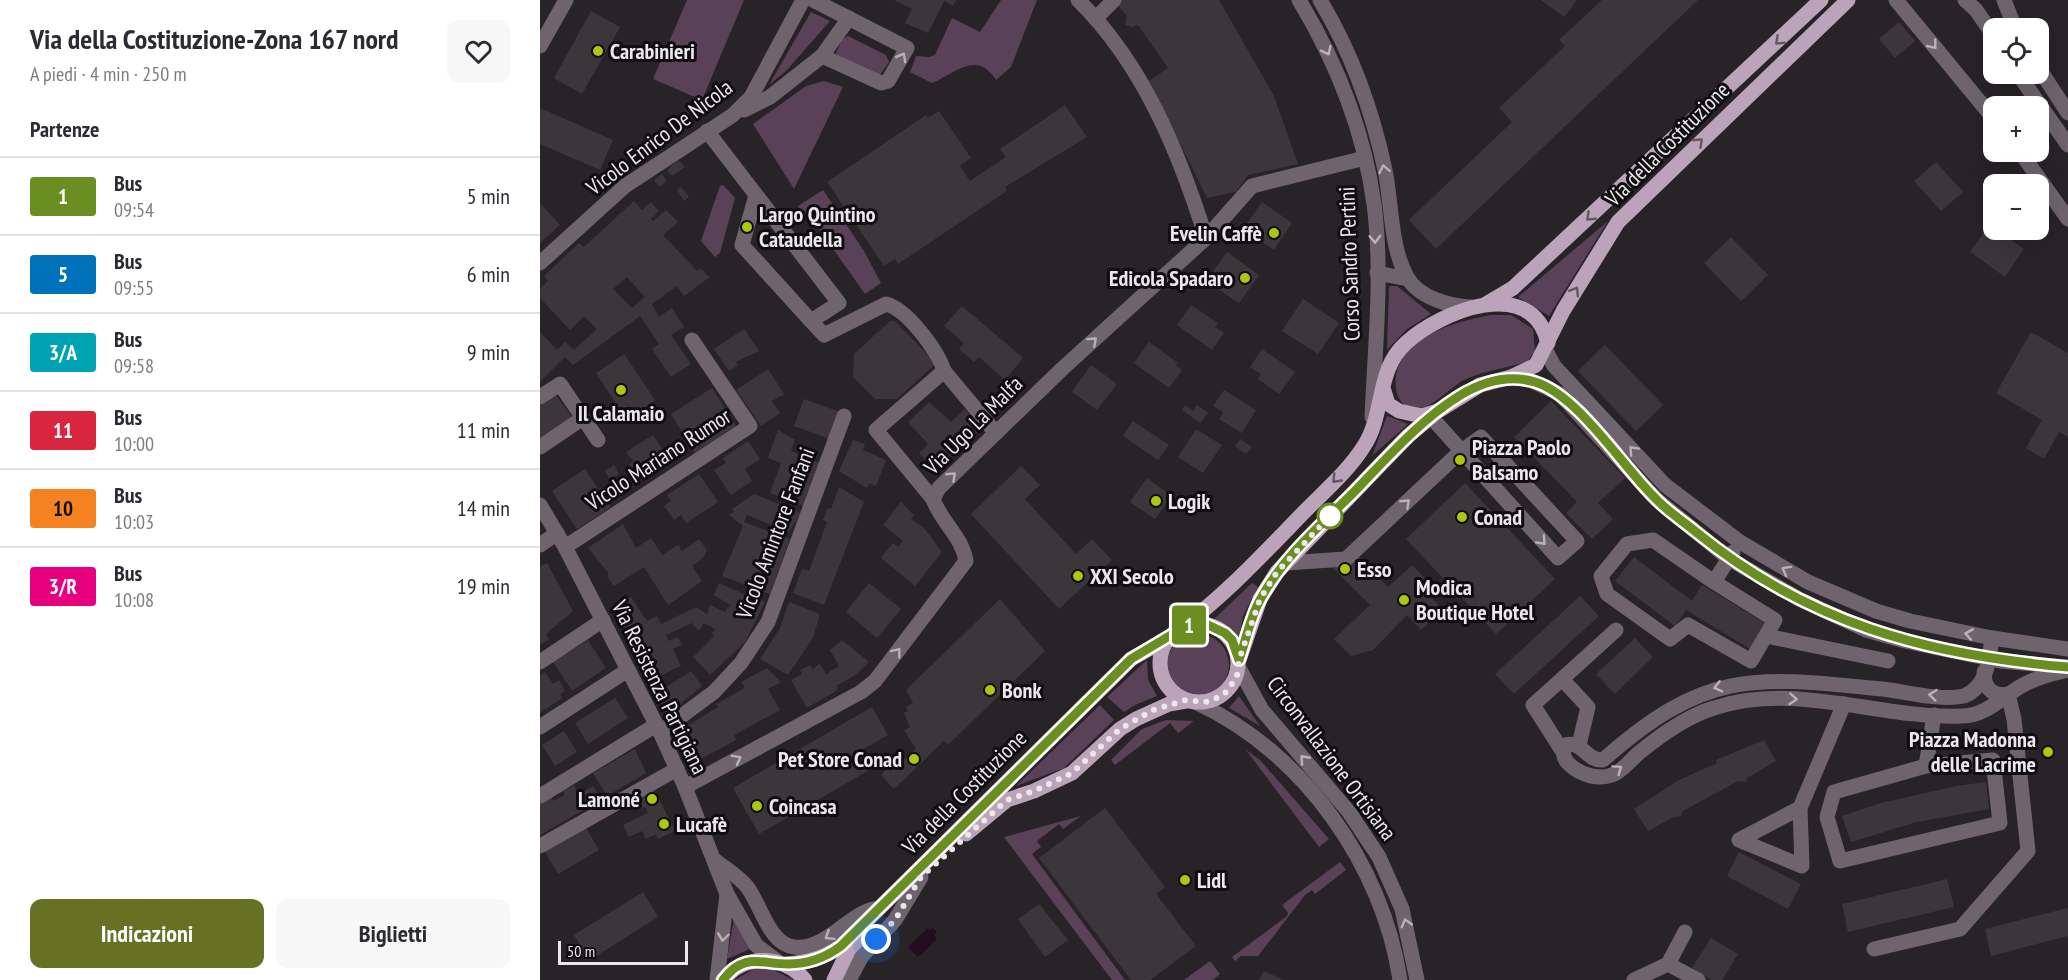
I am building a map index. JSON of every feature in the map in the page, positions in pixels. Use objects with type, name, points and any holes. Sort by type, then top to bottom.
[{"type":"main road","name":"Via della Costituzione","points":[[723,980],[738,966],[750,962],[809,962],[830,954],[1131,659],[1173,634],[1232,586],[1353,462],[1371,433],[1392,359],[1403,345],[1422,330],[1513,288],[1821,0]]},
{"type":"main road","name":"Via della Costituzione","points":[[1434,414],[1480,385],[1511,377],[1536,365],[1563,311],[1618,222],[1848,0]]},
{"type":"main road","points":[[1478,306],[1514,305],[1527,311],[1545,331],[1547,346]]},
{"type":"main road","points":[[1383,387],[1388,404],[1399,411],[1422,416],[1434,414]]},
{"type":"main road","points":[[1239,664],[1232,640],[1216,627],[1196,624],[1173,634],[1161,654],[1161,673],[1170,690],[1192,702],[1222,696],[1233,684],[1260,599],[1286,563],[1408,436],[1434,414]]},
{"type":"main road","name":"Via della Costituzione","points":[[834,980],[849,950],[921,877],[1007,800],[1034,791],[1072,773],[1120,729],[1136,719],[1153,710],[1192,702]]},
{"type":"main road","points":[[781,963],[805,980]]},
{"type":"street","points":[[540,46],[566,0]]},
{"type":"street","name":"Vicolo Enrico De Nicola","points":[[540,263],[625,186],[734,115],[751,97],[803,0]]},
{"type":"street","points":[[813,0],[907,48],[888,81],[874,83],[822,56]]},
{"type":"street","points":[[1078,0],[1096,18],[1141,81],[1187,178],[1206,238]]},
{"type":"street","points":[[1096,18],[1114,0]]},
{"type":"street","name":"Corso Sandro Pertini","points":[[1299,0],[1338,73],[1350,102],[1365,158],[1374,205],[1377,273],[1371,433]]},
{"type":"street","name":"Corso Sandro Pertini","points":[[1320,0],[1367,98],[1385,171],[1399,254],[1408,279]]},
{"type":"street","points":[[1896,0],[1983,106]]},
{"type":"street","points":[[1965,0],[1983,20]]},
{"type":"street","points":[[2004,0],[2009,18]]},
{"type":"street","points":[[734,115],[770,97],[822,56],[849,18]]},
{"type":"street","points":[[2025,84],[2068,145]]},
{"type":"street","points":[[2049,84],[2068,113]]},
{"type":"street","points":[[707,131],[839,303],[848,323]]},
{"type":"street","name":"Via Ugo La Malfa","points":[[685,787],[861,692],[875,681],[966,561],[963,546],[933,499],[939,488],[1206,238],[1252,186],[1365,158]]},
{"type":"street","points":[[2027,162],[2068,219]]},
{"type":"street","points":[[756,195],[742,245],[824,335],[886,304],[898,307],[940,358],[944,371],[996,433]]},
{"type":"street","points":[[1377,273],[1408,279],[1443,303],[1478,306]]},
{"type":"street","points":[[811,321],[839,303]]},
{"type":"street","name":"Vicolo Mariano Rumor","points":[[565,547],[750,426],[692,340]]},
{"type":"street","points":[[1547,346],[1554,366],[1665,484],[1740,542],[1808,582],[1876,611],[1910,621],[1992,638],[2068,649]]},
{"type":"street","points":[[1375,356],[1383,387]]},
{"type":"street","points":[[933,499],[876,430],[944,371]]},
{"type":"street","points":[[1511,377],[1532,381],[1560,394],[1656,499],[1728,558],[1799,599],[1866,630],[1972,656],[2068,668]]},
{"type":"street","points":[[540,397],[560,384],[598,440]]},
{"type":"street","points":[[1286,563],[1346,559],[1460,452],[1481,438],[1577,541],[1558,558],[1460,452],[1434,414]]},
{"type":"street","name":"Vicolo Amintore Fanfani","points":[[540,795],[658,729],[714,692],[741,663],[768,622],[844,416]]},
{"type":"street","points":[[540,447],[583,418]]},
{"type":"street","name":"Via Resistenza Partigiana","points":[[540,505],[565,547],[658,729],[716,861],[727,894]]},
{"type":"street","points":[[540,545],[557,533]]},
{"type":"street","points":[[1653,540],[1714,582],[1775,620],[1751,661],[1688,625],[1670,639],[1607,594],[1601,576],[1627,544],[1653,540]]},
{"type":"street","points":[[1714,582],[1740,542]]},
{"type":"street","points":[[540,662],[603,620]]},
{"type":"street","points":[[1616,630],[1533,705],[1570,766],[1590,776],[1614,775],[1658,738],[1694,716],[1728,704],[1760,699],[1789,698],[1934,715],[1977,714],[2011,692],[2068,668]]},
{"type":"street","points":[[1766,636],[1888,661]]},
{"type":"street","points":[[1563,752],[1566,745],[1573,743],[1579,745],[1590,758],[1603,760],[1647,723],[1686,699],[1724,686],[1759,681],[1790,680],[1958,697],[1973,693],[1984,679],[1992,638]]},
{"type":"street","points":[[1874,949],[1960,929],[2028,851],[2011,692],[2022,663],[2026,643]]},
{"type":"street","points":[[1972,656],[1984,669],[1984,679],[1989,691],[1995,695],[2011,692]]},
{"type":"street","name":"Circonvallazione Ortisiana","points":[[1239,664],[1262,710],[1361,829],[1379,857],[1402,909],[1417,980]]},
{"type":"street","points":[[540,727],[628,670]]},
{"type":"street","points":[[1562,679],[1588,707],[1579,745]]},
{"type":"street","points":[[1759,681],[1760,699]]},
{"type":"street","name":"Circonvallazione Ortisiana","points":[[1192,702],[1236,722],[1272,751],[1302,783],[1347,839],[1377,894],[1392,940],[1400,980]]},
{"type":"street","points":[[1800,808],[1739,840],[1802,866],[1800,808],[1844,704]]},
{"type":"street","points":[[1926,766],[1934,715]]},
{"type":"street","points":[[1597,777],[1598,760]]},
{"type":"street","points":[[1993,760],[2000,823],[1840,861],[1827,817],[1834,792],[1926,766],[1993,760]]},
{"type":"street","points":[[540,846],[677,769]]},
{"type":"street","points":[[1347,839],[1361,829]]},
{"type":"street","points":[[716,861],[748,887],[770,932],[779,940],[790,945],[817,943],[866,909],[879,908]]},
{"type":"street","points":[[849,980],[862,956],[895,920],[921,877]]},
{"type":"street","points":[[727,894],[756,945],[781,963]]},
{"type":"street","points":[[717,980],[727,894]]},
{"type":"street","points":[[1634,980],[1668,964],[1685,932]]},
{"type":"street","points":[[1668,964],[1698,980]]},
{"type":"shaded area","points":[[687,0],[744,0],[702,100],[653,79]]},
{"type":"shaded area","points":[[1001,0],[1037,0],[1011,67],[996,80],[989,71],[981,66],[973,65],[965,66],[932,83],[910,72],[916,56],[935,55],[952,18],[980,32]]},
{"type":"shaded area","points":[[811,12],[830,21],[787,70],[769,85]]},
{"type":"shaded area","points":[[848,36],[886,55],[889,62],[879,76],[838,57],[836,53],[842,40]]},
{"type":"shaded area","points":[[824,81],[843,87],[794,189],[753,124],[806,86]]},
{"type":"shaded area","points":[[723,185],[735,198],[720,253],[715,257],[701,241],[720,186]]},
{"type":"shaded area","points":[[823,190],[864,251],[881,283],[865,294],[812,219],[808,221],[798,206]]},
{"type":"shaded area","points":[[1608,221],[1549,316],[1518,297]]},
{"type":"shaded area","points":[[1389,286],[1397,286],[1431,314],[1407,329],[1387,350]]},
{"type":"shaded area","points":[[1490,315],[1511,315],[1533,329],[1535,351],[1528,361],[1470,377],[1424,407],[1406,406],[1400,400],[1397,392],[1396,374],[1399,364],[1412,347],[1432,333],[1444,328]]},
{"type":"shaded area","points":[[1387,416],[1408,424],[1372,456]]},
{"type":"shaded area","points":[[1252,583],[1258,587],[1243,616],[1239,639],[1230,628],[1214,619]]},
{"type":"shaded area","points":[[1192,634],[1204,634],[1220,643],[1227,653],[1229,665],[1227,677],[1220,687],[1204,696],[1192,696],[1181,691],[1172,682],[1167,671],[1167,659],[1172,648],[1181,639]]},
{"type":"shaded area","points":[[1147,660],[1148,680],[1157,696],[1124,712],[1107,697]]},
{"type":"shaded area","points":[[1239,696],[1260,726],[1229,708]]},
{"type":"shaded area","points":[[1100,705],[1114,720],[1064,768],[1016,786]]},
{"type":"shaded area","points":[[1166,720],[1194,721],[1178,733],[1170,723],[1115,765],[1111,760],[1142,729]]},
{"type":"shaded area","points":[[1246,750],[1260,760],[1329,839],[1319,847]]},
{"type":"shaded area","points":[[1081,816],[1063,829],[1059,824],[1037,841],[1041,847],[1032,854],[1125,980],[1112,980],[1004,837]]},
{"type":"shaded area","points":[[1340,862],[1346,870],[1315,894],[1312,890],[1305,895],[1258,956],[1241,956],[1235,961],[1232,957],[1287,916],[1288,913],[1282,905]]},
{"type":"shaded area","points":[[734,918],[750,949],[727,959]]},
{"type":"shaded area","points":[[928,928],[930,930],[933,928],[937,932],[934,935],[937,939],[918,957],[908,947]]},
{"type":"shaded area","points":[[1210,961],[1220,974],[1213,980],[1184,980]]},
{"type":"shaded area","points":[[769,968],[794,980],[734,980],[754,969]]},
{"type":"building","points":[[894,0],[956,0],[953,6],[944,1],[928,33],[905,23],[912,9]]},
{"type":"building","points":[[1113,0],[1219,0],[1274,96],[1298,164],[1248,175],[1236,192],[1207,198],[1149,81],[1168,68],[1138,25],[1132,27],[1125,25],[1127,16]]},
{"type":"building","points":[[1541,0],[1577,0],[1564,17]]},
{"type":"building","points":[[1602,0],[1698,0],[1436,249],[1409,220],[1512,122],[1499,108],[1565,46],[1559,40]]},
{"type":"building","points":[[591,11],[620,27],[582,94],[554,78]]},
{"type":"building","points":[[1899,22],[1915,41],[1895,58],[1879,39]]},
{"type":"building","points":[[1065,105],[1087,137],[1005,187],[1007,191],[898,264],[895,259],[884,266],[827,182],[926,115],[928,118],[939,111],[971,158],[960,166],[970,181],[1006,157],[1000,149]]},
{"type":"building","points":[[540,108],[613,140],[600,170],[540,144]]},
{"type":"building","points":[[678,160],[685,167],[672,176],[667,170]]},
{"type":"building","points":[[1936,162],[1963,192],[1941,211],[1914,181]]},
{"type":"building","points":[[662,174],[667,181],[660,187],[654,180]]},
{"type":"building","points":[[681,187],[689,197],[684,201],[677,190]]},
{"type":"building","points":[[634,201],[642,210],[651,202],[659,211],[651,219],[653,221],[666,210],[678,222],[663,235],[697,271],[700,268],[710,277],[684,296],[677,286],[652,304],[659,317],[672,308],[684,327],[671,335],[691,364],[671,377],[652,349],[659,344],[640,316],[573,365],[565,357],[540,382],[540,332],[557,350],[565,342],[574,350],[597,329],[584,317],[570,330],[540,298],[540,289],[548,281],[544,276],[579,243],[584,247]],"holes":[[[627,277],[645,297],[632,308],[613,289]]]},
{"type":"building","points":[[1262,202],[1292,223],[1274,250],[1243,229]]},
{"type":"building","points":[[540,203],[560,225],[540,243]]},
{"type":"building","points":[[1983,234],[1983,240],[2011,240],[2024,249],[2005,277],[1970,252]]},
{"type":"building","points":[[1731,237],[1768,275],[1741,301],[1704,263]]},
{"type":"building","points":[[1227,252],[1259,275],[1239,303],[1206,281]]},
{"type":"building","points":[[1303,299],[1339,323],[1318,354],[1282,331]]},
{"type":"building","points":[[1191,305],[1218,323],[1215,327],[1224,333],[1212,350],[1177,325]]},
{"type":"building","points":[[962,306],[1023,358],[1005,380],[979,357],[974,362],[959,349],[964,343],[944,326]]},
{"type":"building","points":[[890,321],[895,321],[934,361],[933,366],[897,399],[875,399],[853,377],[854,354]]},
{"type":"building","points":[[744,329],[759,351],[736,362],[738,365],[729,371],[714,349]]},
{"type":"building","points":[[2031,332],[2068,353],[2068,437],[2059,432],[2044,459],[2026,448],[2042,420],[1996,393]]},
{"type":"building","points":[[1149,342],[1178,363],[1176,366],[1182,370],[1169,388],[1134,363]]},
{"type":"building","points":[[1605,345],[1663,405],[1636,431],[1578,371]]},
{"type":"building","points":[[1262,349],[1295,372],[1279,394],[1258,379],[1261,374],[1250,367]]},
{"type":"building","points":[[624,354],[655,400],[627,420],[596,373]]},
{"type":"building","points":[[1091,365],[1117,384],[1097,410],[1072,392]]},
{"type":"building","points":[[768,369],[784,394],[772,401],[780,413],[761,426],[736,390]]},
{"type":"building","points":[[712,388],[736,426],[695,453],[671,414]]},
{"type":"building","points":[[1224,390],[1256,410],[1242,433],[1219,419],[1223,412],[1213,406]]},
{"type":"building","points":[[556,395],[572,417],[540,439],[540,406]]},
{"type":"building","points":[[804,399],[840,412],[830,439],[794,426]]},
{"type":"building","points":[[1551,401],[1625,478],[1598,503],[1613,519],[1592,539],[1566,513],[1577,502],[1514,437]]},
{"type":"building","points":[[929,402],[951,422],[965,409],[981,429],[936,471],[919,453],[928,444],[908,422]]},
{"type":"building","points":[[1185,405],[1193,411],[1197,405],[1208,413],[1200,423],[1182,410]]},
{"type":"building","points":[[1133,421],[1169,445],[1158,460],[1123,436]]},
{"type":"building","points":[[1196,429],[1222,445],[1203,473],[1178,457]]},
{"type":"building","points":[[778,430],[795,440],[791,451],[820,463],[804,506],[770,493],[781,463],[768,458]]},
{"type":"building","points":[[653,435],[670,460],[639,480],[629,465],[633,461],[626,452]]},
{"type":"building","points":[[1240,439],[1252,447],[1246,454],[1235,446]]},
{"type":"building","points":[[853,440],[865,444],[863,450],[886,460],[876,486],[869,483],[867,488],[839,471]]},
{"type":"building","points":[[748,441],[760,459],[745,469],[752,481],[731,495],[714,470],[726,463],[723,458]]},
{"type":"building","points":[[614,465],[619,474],[610,480],[605,471]]},
{"type":"building","points":[[1021,466],[1040,485],[1025,499],[1076,554],[1092,539],[1112,560],[1059,609],[971,514]]},
{"type":"building","points":[[585,469],[611,507],[577,529],[552,491]]},
{"type":"building","points":[[699,474],[718,502],[686,523],[681,515],[674,520],[664,506],[671,501],[667,495]]},
{"type":"building","points":[[1147,478],[1172,496],[1155,519],[1130,502]]},
{"type":"building","points":[[1465,483],[1555,579],[1496,634],[1406,539]]},
{"type":"building","points":[[839,487],[864,502],[824,605],[793,593],[802,569],[809,571],[827,522],[823,520],[828,508],[831,509]]},
{"type":"building","points":[[754,494],[801,513],[789,532],[747,515],[744,522],[790,539],[770,594],[722,576],[743,526],[729,515],[734,512],[732,509]]},
{"type":"building","points":[[901,502],[914,515],[911,519],[924,528],[942,552],[915,586],[881,558],[893,543],[898,547],[903,541],[883,525]]},
{"type":"building","points":[[623,524],[636,548],[651,538],[662,555],[678,545],[682,551],[699,539],[707,550],[703,558],[692,566],[702,581],[668,605],[644,567],[614,586],[607,576],[609,574],[588,548]]},
{"type":"building","name":"Modica Boutique Hotel","points":[[1350,548],[1388,587],[1412,565],[1429,582],[1422,588],[1446,613],[1436,622],[1432,619],[1421,630],[1407,615],[1373,650],[1351,656],[1334,639],[1370,605],[1331,566]]},
{"type":"building","points":[[1634,557],[1692,601],[1702,585],[1765,623],[1750,649],[1686,610],[1675,626],[1615,581]]},
{"type":"building","points":[[547,563],[573,611],[546,634],[549,639],[540,645],[540,567]]},
{"type":"building","points":[[719,583],[748,596],[749,593],[765,602],[745,642],[710,675],[693,657],[714,636],[712,634],[715,629],[704,623],[699,631],[692,623],[666,635],[669,641],[678,637],[682,645],[673,649],[681,666],[651,680],[615,607],[631,597],[647,621],[657,616],[661,624],[696,607],[707,614],[710,605],[725,612],[730,605],[714,595]]},
{"type":"building","points":[[869,583],[901,609],[877,638],[846,612]]},
{"type":"building","points":[[1580,596],[1599,616],[1514,694],[1495,674]]},
{"type":"building","points":[[1000,599],[1045,651],[948,745],[944,741],[894,789],[881,775],[892,763],[895,765],[902,757],[904,760],[916,749],[904,730],[910,727],[904,713],[908,711],[906,707],[913,703],[906,690]]},
{"type":"building","points":[[789,602],[820,614],[813,638],[788,675],[760,659],[780,628]]},
{"type":"building","points":[[1635,638],[1653,657],[1615,694],[1596,674]]},
{"type":"building","points":[[588,640],[606,668],[572,691],[553,662]]},
{"type":"building","points":[[842,640],[869,662],[855,675],[836,686],[838,690],[807,708],[791,680],[802,674],[800,670],[810,665],[812,669],[820,664],[826,674],[839,666],[830,650]]},
{"type":"building","points":[[767,668],[781,682],[768,689],[780,710],[734,735],[736,740],[692,764],[676,733],[718,707],[716,704],[745,688],[741,682]]},
{"type":"building","points":[[691,671],[702,686],[666,716],[657,693]]},
{"type":"building","points":[[545,672],[553,684],[559,680],[565,691],[560,694],[562,698],[540,713],[540,676]]},
{"type":"building","points":[[615,698],[628,718],[588,744],[575,723]]},
{"type":"building","points":[[872,707],[888,735],[860,751],[871,769],[759,834],[733,788]]},
{"type":"building","points":[[564,731],[577,752],[555,766],[542,745]]},
{"type":"building","points":[[1764,740],[1776,761],[1747,778],[1746,782],[1738,781],[1683,811],[1681,816],[1674,817],[1648,831],[1634,809],[1679,780],[1717,763],[1716,760]]},
{"type":"building","points":[[635,749],[646,773],[607,796],[593,773]]},
{"type":"building","points":[[1986,782],[1989,809],[1917,822],[1851,842],[1842,816],[1881,803],[1956,786]]},
{"type":"building","points":[[574,785],[577,791],[581,789],[583,792],[593,786],[601,800],[540,835],[540,803],[551,797],[553,801],[565,795],[563,791]]},
{"type":"building","points":[[654,789],[675,831],[658,839],[656,834],[646,839],[642,831],[629,837],[623,825],[648,813],[645,807],[639,810],[634,799]]},
{"type":"building","points":[[1105,808],[1165,887],[1156,894],[1196,946],[1150,980],[1131,980],[1039,858]]},
{"type":"building","points":[[585,826],[599,850],[558,874],[544,850]]},
{"type":"building","points":[[1739,852],[1801,884],[1788,909],[1727,876]]},
{"type":"building","points":[[1947,879],[1954,907],[1848,932],[1842,904]]},
{"type":"building","points":[[643,892],[658,917],[590,960],[574,935]]},
{"type":"building","points":[[1039,904],[1068,940],[1045,957],[1018,919]]},
{"type":"building","points":[[2068,908],[2068,936],[1991,956],[1985,929]]},
{"type":"building","points":[[1711,938],[1738,954],[1722,980],[1712,980],[1692,968]]},
{"type":"building","points":[[1264,971],[1284,980],[1259,980]]},
{"type":"bus line","name":"1","points":[[723,980],[738,966],[750,962],[763,960],[784,964],[809,962],[830,954],[841,946],[1073,715],[1131,659],[1146,649],[1186,626],[1206,624],[1216,627],[1232,640],[1239,660],[1260,599],[1277,572],[1408,436],[1460,395],[1495,380],[1511,377],[1532,381],[1560,394],[1656,499],[1728,558],[1799,599],[1866,630],[1905,641],[1958,654],[2000,661],[2068,667]]},
{"type":"place","name":"Carabinieri","points":[[598,51]]},
{"type":"place","name":"Largo Quintino Cataudella","points":[[747,227]]},
{"type":"place","name":"Evelin Caffè","points":[[1274,233]]},
{"type":"place","name":"Edicola Spadaro","points":[[1245,278]]},
{"type":"place","name":"Il Calamaio","points":[[621,390]]},
{"type":"place","name":"Piazza Paolo Balsamo","points":[[1460,460]]},
{"type":"place","name":"Logik","points":[[1156,501]]},
{"type":"place","name":"Conad","points":[[1462,517]]},
{"type":"place","name":"Esso","points":[[1345,569]]},
{"type":"place","name":"XXI Secolo","points":[[1078,576]]},
{"type":"place","name":"Modica Boutique Hotel","points":[[1404,600]]},
{"type":"place","name":"Bonk","points":[[990,690]]},
{"type":"place","name":"Piazza Madonna delle Lacrime","points":[[2048,752]]},
{"type":"place","name":"Pet Store Conad","points":[[914,759]]},
{"type":"place","name":"Lamoné","points":[[652,799]]},
{"type":"place","name":"Coincasa","points":[[757,806]]},
{"type":"place","name":"Lucafè","points":[[664,824]]},
{"type":"place","name":"Lidl","points":[[1185,880]]},
{"type":"route","points":[[876,939],[895,920],[921,877],[965,834],[1007,800],[1034,791],[1072,773],[1120,729],[1153,710],[1186,700],[1197,703],[1222,696],[1237,676],[1239,660],[1260,599],[1277,572],[1330,516]]}]
